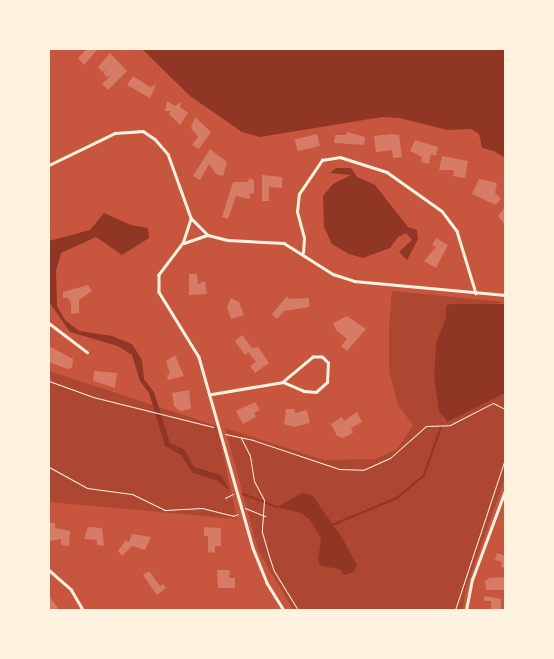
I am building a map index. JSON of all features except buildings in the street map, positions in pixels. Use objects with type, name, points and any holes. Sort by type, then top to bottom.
[{"type":"street","points":[[49,165],[115,133],[132,130],[146,133],[168,154],[191,218],[208,235],[228,240],[278,242],[303,253],[328,272],[345,278],[505,295]]},
{"type":"street","points":[[303,253],[304,238],[297,212],[299,194],[322,160],[340,157],[387,172],[442,211],[457,231],[476,293]]},
{"type":"street","points":[[191,218],[183,243],[162,270],[158,292],[192,341],[212,394],[241,511],[261,570],[284,610]]},
{"type":"street","points":[[183,243],[208,235]]},
{"type":"street","points":[[49,323],[87,352]]},
{"type":"street","points":[[212,394],[283,382],[313,357],[322,357],[328,363],[327,382],[320,391],[308,392],[283,382]]},
{"type":"street","points":[[466,610],[472,580],[505,491]]},
{"type":"street","points":[[49,570],[71,589],[83,610]]},
{"type":"path","points":[[49,381],[93,397],[150,412],[160,412],[339,469],[363,470],[390,458],[426,426],[450,425],[492,403],[505,408]]},
{"type":"path","points":[[240,438],[250,456],[254,481],[264,500],[263,536],[274,571],[298,610]]},
{"type":"path","points":[[455,610],[505,460]]},
{"type":"path","points":[[49,466],[86,488],[132,494],[165,510],[202,508],[233,516],[250,508],[265,516]]},
{"type":"path","points":[[225,498],[236,493]]},
{"type":"shaded area","points":[[142,49],[505,49],[505,158],[494,151],[482,148],[479,134],[471,129],[447,130],[400,118],[382,117],[260,137],[242,132],[190,96]]},
{"type":"shaded area","points":[[336,168],[351,168],[357,177],[375,185],[408,227],[417,230],[418,239],[407,260],[399,252],[412,240],[406,233],[398,237],[390,248],[363,258],[349,254],[332,244],[324,227],[323,196],[333,184],[351,175],[330,173]]},
{"type":"shaded area","points":[[104,213],[131,225],[148,228],[149,238],[122,255],[96,237],[61,253],[56,271],[57,306],[65,320],[79,331],[112,336],[132,344],[142,360],[144,379],[154,392],[170,443],[185,450],[194,467],[221,475],[229,490],[216,480],[193,473],[181,455],[165,446],[149,393],[140,381],[132,355],[118,346],[70,332],[49,302],[49,241],[90,230]]},
{"type":"shaded area","points":[[392,291],[505,302],[485,307],[449,304],[446,307],[446,317],[436,343],[434,377],[444,421],[505,393],[505,478],[465,591],[463,610],[293,610],[258,550],[225,428],[324,460],[376,459],[397,449],[413,425],[398,405],[389,371],[389,327]]},
{"type":"shaded area","points":[[449,304],[505,304],[505,393],[447,422],[439,411],[434,377],[436,343],[446,317],[446,306]]},
{"type":"shaded area","points":[[49,371],[217,426],[237,519],[49,502]]},
{"type":"shaded area","points":[[302,493],[312,495],[341,536],[357,565],[354,572],[344,575],[340,569],[321,566],[318,561],[321,539],[310,520],[301,513],[277,507]]},
{"type":"waterway","points":[[332,525],[397,498],[424,475],[441,427]]},
{"type":"waterway","points":[[243,494],[277,507]]}]
